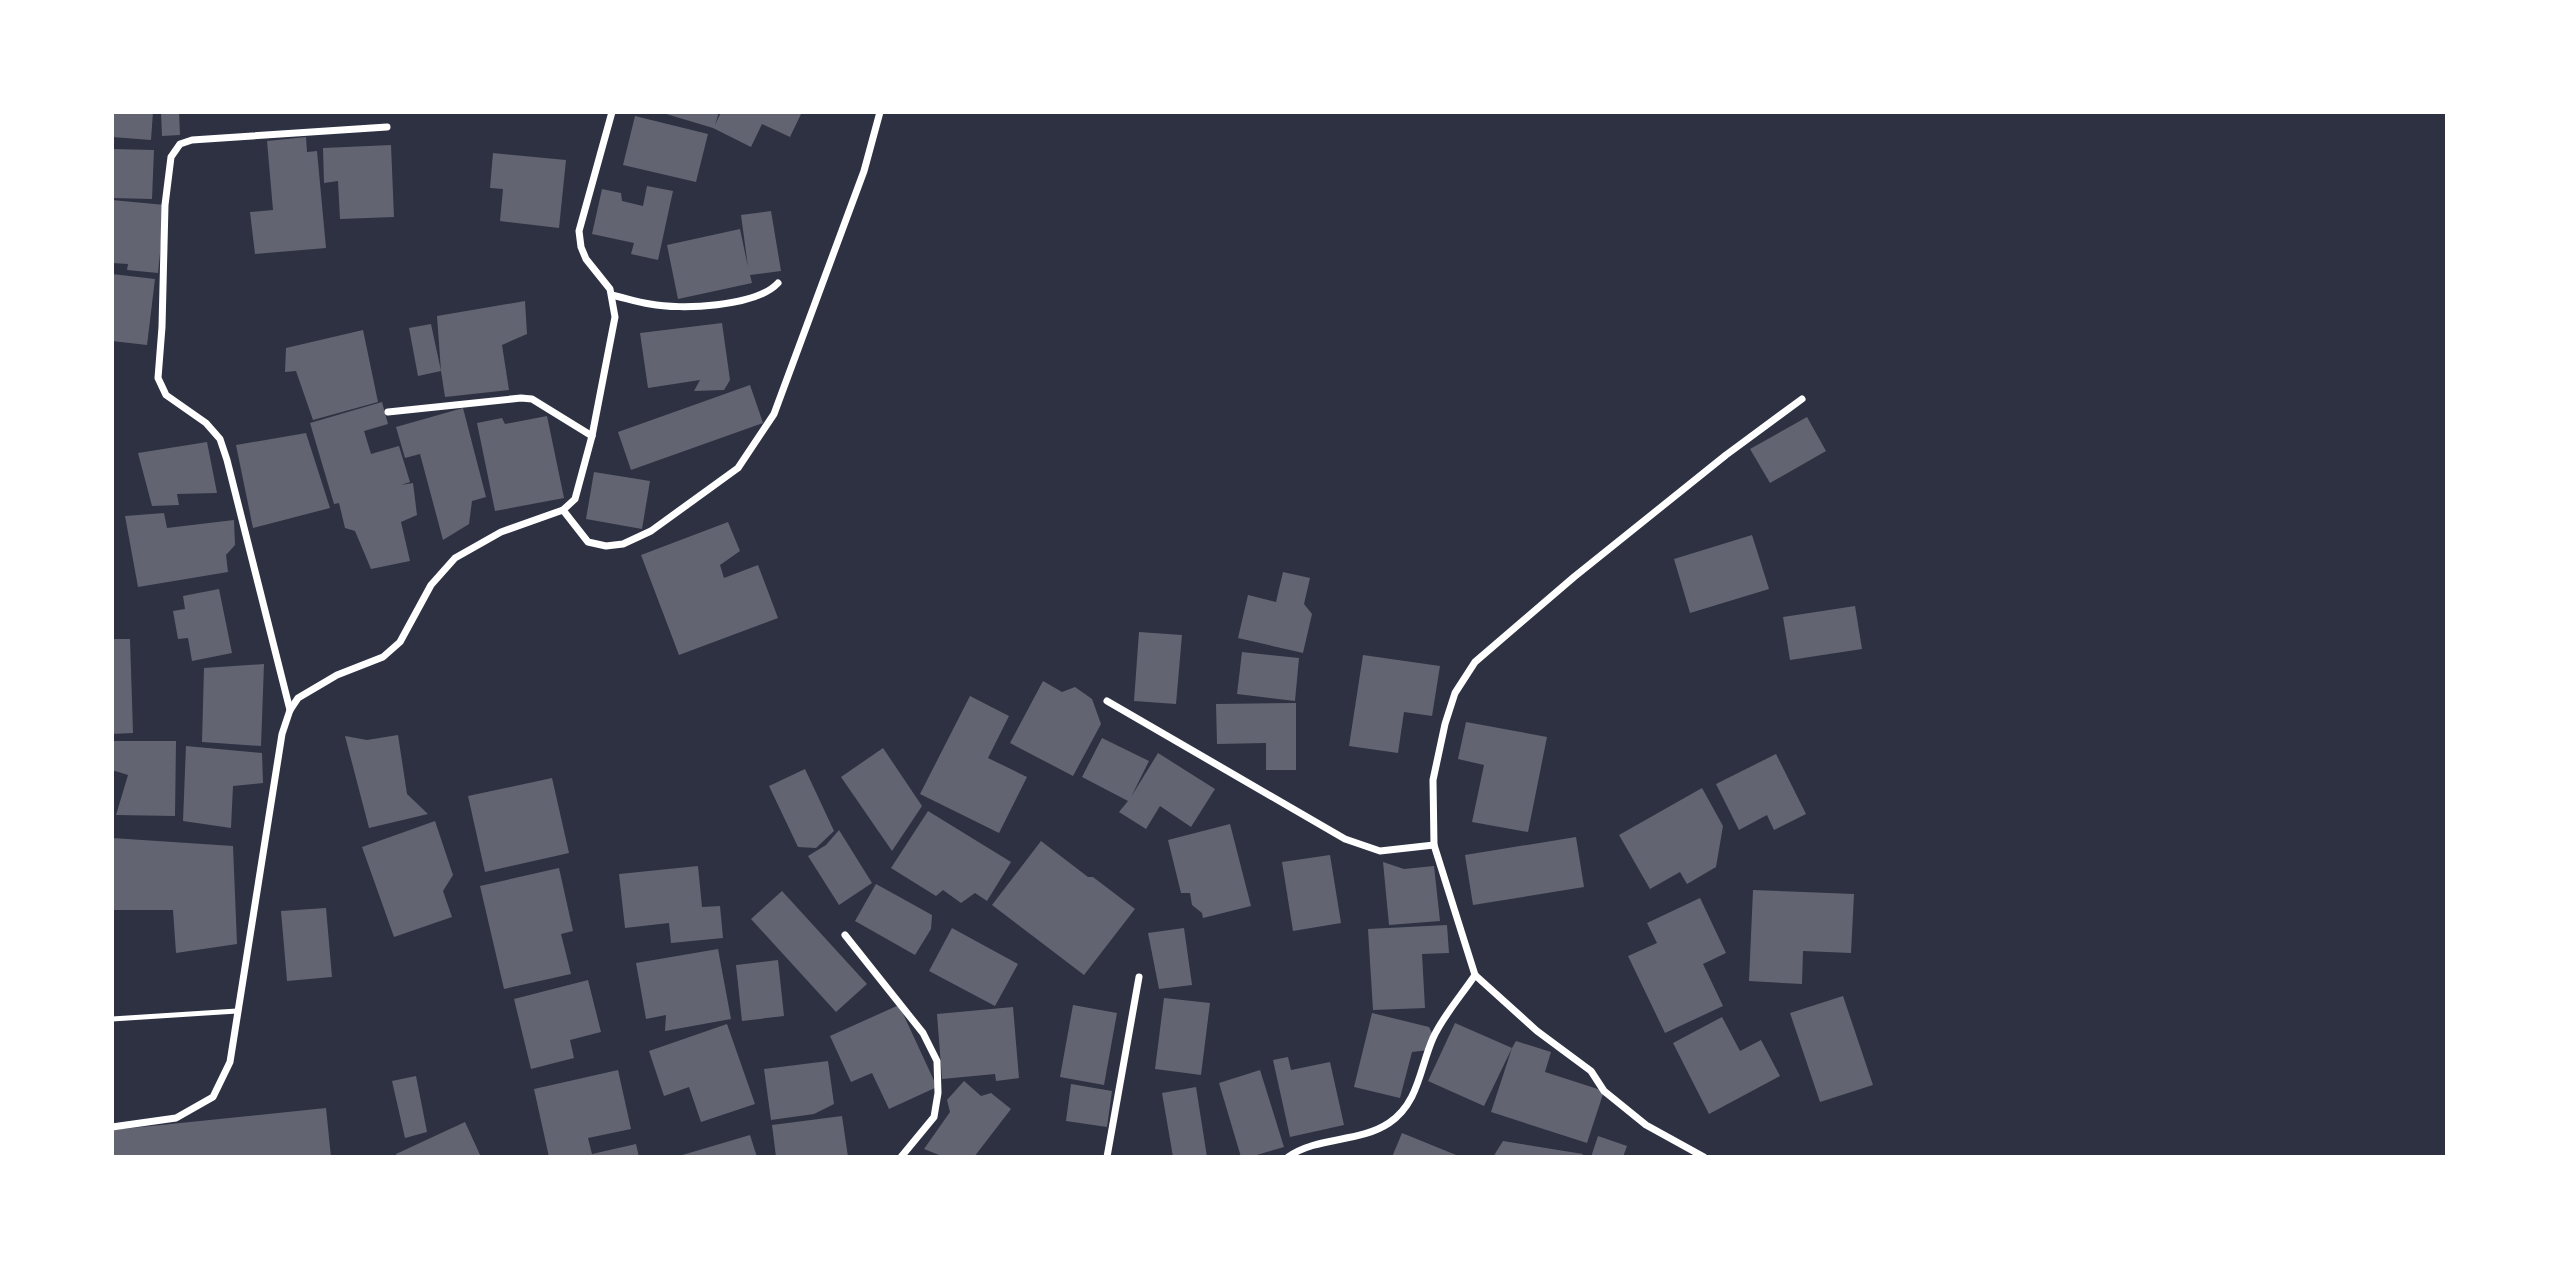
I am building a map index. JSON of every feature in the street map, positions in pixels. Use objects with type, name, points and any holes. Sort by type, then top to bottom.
[{"type":"street","points":[[112,1127],[176,1118],[213,1097],[230,1062],[282,734],[290,710],[298,698],[337,675],[383,657],[400,642],[430,585],[454,558],[501,532],[563,510],[575,499],[592,436],[614,325],[610,289],[586,259],[579,232],[612,112]]},
{"type":"street","points":[[563,510],[588,542],[606,546],[623,544],[651,531],[738,468],[774,414],[863,171],[880,112]]},
{"type":"street","points":[[290,710],[220,439],[206,423],[166,395],[158,378],[165,205],[171,157],[180,144],[192,140],[387,127]]},
{"type":"street","points":[[612,295],[651,305],[691,306],[754,297],[778,283]]},
{"type":"street","points":[[388,412],[521,398],[532,400],[592,436]]},
{"type":"street","points":[[1704,1157],[1646,1125],[1604,1091],[1591,1071],[1537,1031],[1475,975],[1434,845],[1433,780],[1455,693],[1475,662],[1574,577],[1726,455],[1802,399]]},
{"type":"street","points":[[1107,701],[1345,839],[1380,852],[1434,845]]},
{"type":"street","points":[[845,936],[923,1033],[937,1061],[938,1093],[934,1117],[901,1157]]},
{"type":"street","points":[[1288,1157],[1320,1143],[1366,1133],[1388,1124],[1402,1112],[1421,1079],[1434,1037],[1475,975]]},
{"type":"street","points":[[1107,1157],[1139,977]]},
{"type":"lane","points":[[112,1018],[237,1011]]},
{"type":"building","points":[[112,112],[153,112],[151,140],[112,137]]},
{"type":"building","points":[[161,112],[179,112],[180,135],[162,136]]},
{"type":"building","points":[[719,112],[715,125],[721,112],[802,112],[790,137],[762,124],[751,147],[713,128],[663,113]]},
{"type":"building","points":[[635,116],[708,134],[696,182],[623,165]]},
{"type":"building","points":[[306,137],[307,152],[317,151],[326,248],[255,254],[250,212],[273,210],[267,141]]},
{"type":"building","points":[[391,145],[394,217],[340,219],[338,181],[324,183],[323,148]]},
{"type":"building","points":[[112,149],[154,150],[152,199],[112,198]]},
{"type":"building","points":[[493,153],[566,160],[559,228],[500,221],[503,189],[490,188]]},
{"type":"building","points":[[647,186],[673,191],[658,260],[631,254],[634,243],[592,234],[602,189],[621,193],[622,201],[643,206]]},
{"type":"building","points":[[112,200],[165,205],[158,273],[127,270],[128,264],[112,263]]},
{"type":"building","points":[[771,211],[781,271],[750,275],[752,283],[678,299],[667,245],[740,229],[748,267],[741,215]]},
{"type":"building","points":[[112,274],[155,279],[147,345],[112,341]]},
{"type":"building","points":[[525,301],[527,334],[502,345],[509,390],[445,397],[437,316]]},
{"type":"building","points":[[722,323],[730,380],[724,390],[694,391],[700,380],[648,388],[640,333]]},
{"type":"building","points":[[431,324],[441,371],[418,376],[409,328]]},
{"type":"building","points":[[363,330],[378,402],[313,420],[296,371],[285,372],[286,348]]},
{"type":"building","points":[[750,385],[763,423],[631,470],[618,432]]},
{"type":"building","points":[[382,402],[388,424],[364,431],[371,454],[399,446],[410,482],[401,485],[413,483],[417,515],[401,522],[410,561],[371,569],[355,531],[345,528],[339,503],[334,504],[310,423]]},
{"type":"building","points":[[463,408],[486,497],[472,501],[469,524],[443,540],[420,454],[405,458],[396,427]]},
{"type":"building","points":[[547,416],[564,498],[495,511],[477,423],[502,418],[505,424]]},
{"type":"building","points":[[1807,417],[1826,451],[1770,483],[1750,449]]},
{"type":"building","points":[[306,433],[330,508],[253,528],[236,445]]},
{"type":"building","points":[[207,442],[217,493],[177,494],[179,505],[152,506],[138,453]]},
{"type":"building","points":[[594,472],[650,481],[642,529],[586,519]]},
{"type":"building","points":[[164,513],[167,528],[234,520],[235,545],[226,555],[228,572],[138,587],[125,516]]},
{"type":"building","points":[[728,522],[740,551],[720,565],[724,578],[758,565],[778,618],[679,655],[641,555]]},
{"type":"building","points":[[1752,535],[1769,589],[1690,613],[1674,559]]},
{"type":"building","points":[[1283,572],[1310,578],[1304,604],[1312,614],[1303,653],[1238,638],[1248,595],[1276,602]]},
{"type":"building","points":[[219,589],[232,653],[192,661],[188,638],[178,639],[173,611],[185,609],[183,596]]},
{"type":"building","points":[[1855,606],[1862,649],[1790,660],[1783,617]]},
{"type":"building","points":[[1139,632],[1182,635],[1176,704],[1134,701]]},
{"type":"building","points":[[112,639],[130,639],[133,733],[112,734]]},
{"type":"building","points":[[1242,652],[1299,658],[1295,701],[1237,694]]},
{"type":"building","points":[[1363,655],[1440,666],[1432,716],[1404,712],[1398,753],[1349,746]]},
{"type":"building","points":[[264,664],[261,746],[202,742],[204,668]]},
{"type":"building","points":[[1043,681],[1062,692],[1075,687],[1092,699],[1101,724],[1073,776],[1010,743]]},
{"type":"building","points":[[970,696],[1009,716],[988,758],[1027,777],[999,833],[920,794]]},
{"type":"building","points":[[1296,703],[1296,770],[1266,770],[1266,743],[1217,744],[1216,704]]},
{"type":"building","points":[[1466,722],[1547,737],[1528,832],[1472,822],[1484,765],[1458,759]]},
{"type":"building","points":[[398,735],[407,794],[428,814],[369,828],[345,736],[367,740]]},
{"type":"building","points":[[1102,738],[1149,761],[1131,797],[1158,753],[1215,789],[1191,827],[1160,806],[1146,829],[1119,812],[1128,801],[1082,777]]},
{"type":"building","points":[[112,741],[176,741],[175,816],[116,815],[128,775],[112,770]]},
{"type":"building","points":[[186,746],[262,753],[263,783],[233,786],[231,828],[183,821]]},
{"type":"building","points":[[883,748],[922,806],[892,851],[841,777]]},
{"type":"building","points":[[1776,754],[1806,814],[1774,830],[1767,815],[1739,830],[1716,784]]},
{"type":"building","points":[[805,769],[834,831],[816,848],[798,847],[769,786]]},
{"type":"building","points":[[552,778],[569,853],[485,872],[468,796]]},
{"type":"building","points":[[1702,788],[1723,826],[1716,867],[1687,884],[1680,872],[1650,889],[1619,835]]},
{"type":"building","points":[[928,811],[1011,862],[987,901],[975,893],[961,903],[943,890],[936,896],[891,868]]},
{"type":"building","points":[[435,821],[453,875],[443,891],[452,917],[394,937],[362,847]]},
{"type":"building","points":[[1230,824],[1251,906],[1203,918],[1202,913],[1192,905],[1190,893],[1181,893],[1168,840]]},
{"type":"building","points":[[839,830],[872,883],[839,905],[808,856],[826,845]]},
{"type":"building","points":[[1576,837],[1584,887],[1473,905],[1465,855]]},
{"type":"building","points":[[112,838],[233,846],[237,944],[176,953],[173,910],[112,910]]},
{"type":"building","points":[[1041,841],[1135,909],[1084,975],[992,905]]},
{"type":"building","points":[[1330,855],[1341,923],[1293,931],[1282,862]]},
{"type":"building","points":[[1383,862],[1404,869],[1434,866],[1440,921],[1389,925]]},
{"type":"building","points":[[698,866],[702,907],[720,906],[723,938],[671,943],[669,923],[625,928],[619,874]]},
{"type":"building","points":[[559,868],[573,931],[561,934],[571,974],[504,989],[480,886]]},
{"type":"building","points":[[876,884],[932,915],[931,929],[915,955],[855,921]]},
{"type":"building","points":[[1753,890],[1854,894],[1851,953],[1803,951],[1802,984],[1749,981]]},
{"type":"building","points":[[782,891],[867,984],[836,1012],[751,919]]},
{"type":"building","points":[[1700,898],[1726,953],[1703,964],[1723,1006],[1665,1033],[1628,956],[1657,943],[1647,923]]},
{"type":"building","points":[[326,908],[332,977],[287,981],[281,911]]},
{"type":"building","points":[[1447,925],[1449,953],[1422,954],[1425,1008],[1373,1010],[1368,929]]},
{"type":"building","points":[[952,928],[1018,964],[995,1006],[929,971]]},
{"type":"building","points":[[1184,928],[1192,985],[1159,989],[1148,933]]},
{"type":"building","points":[[718,949],[731,1019],[665,1031],[666,1015],[646,1019],[636,963]]},
{"type":"building","points":[[778,960],[784,1016],[742,1021],[736,965]]},
{"type":"building","points":[[588,980],[601,1032],[570,1040],[574,1058],[531,1069],[514,999]]},
{"type":"building","points":[[1843,996],[1873,1085],[1820,1102],[1790,1013]]},
{"type":"building","points":[[1164,998],[1210,1003],[1201,1075],[1155,1069]]},
{"type":"building","points":[[899,1005],[937,1087],[889,1109],[872,1073],[851,1082],[830,1036]]},
{"type":"building","points":[[1073,1005],[1117,1013],[1104,1085],[1060,1077]]},
{"type":"building","points":[[1013,1007],[1019,1078],[996,1081],[995,1074],[942,1079],[937,1014]]},
{"type":"building","points":[[1372,1013],[1429,1027],[1434,1037],[1429,1050],[1412,1052],[1400,1098],[1354,1087]]},
{"type":"building","points":[[1722,1017],[1740,1051],[1761,1040],[1780,1076],[1709,1114],[1673,1043]]},
{"type":"building","points":[[1455,1023],[1512,1048],[1484,1106],[1428,1081]]},
{"type":"building","points":[[727,1024],[755,1104],[701,1122],[689,1087],[664,1096],[649,1051]]},
{"type":"building","points":[[1516,1041],[1551,1052],[1545,1072],[1604,1091],[1587,1143],[1491,1112]]},
{"type":"building","points":[[1288,1057],[1291,1070],[1330,1062],[1344,1125],[1290,1137],[1273,1060]]},
{"type":"building","points":[[828,1061],[834,1104],[814,1114],[771,1120],[764,1069]]},
{"type":"building","points":[[618,1070],[631,1129],[588,1138],[592,1154],[636,1144],[639,1157],[549,1157],[534,1089]]},
{"type":"building","points":[[1260,1070],[1284,1147],[1241,1157],[1219,1083]]},
{"type":"building","points":[[416,1076],[427,1132],[405,1138],[392,1081]]},
{"type":"building","points":[[964,1081],[981,1096],[991,1093],[1011,1109],[974,1157],[944,1157],[924,1149],[950,1112],[947,1100]]},
{"type":"building","points":[[1071,1084],[1112,1091],[1107,1127],[1066,1121]]},
{"type":"building","points":[[1196,1087],[1207,1157],[1173,1157],[1162,1093]]},
{"type":"building","points":[[326,1108],[331,1157],[112,1157],[112,1130]]},
{"type":"building","points":[[842,1116],[848,1157],[776,1157],[772,1125]]},
{"type":"building","points":[[465,1122],[481,1157],[397,1157],[396,1154]]},
{"type":"building","points":[[1402,1133],[1461,1157],[1392,1157]]},
{"type":"building","points":[[750,1135],[757,1157],[679,1157],[679,1156]]},
{"type":"building","points":[[1598,1136],[1627,1146],[1623,1157],[1591,1157]]},
{"type":"building","points":[[1503,1141],[1583,1154],[1582,1157],[1493,1157]]}]
